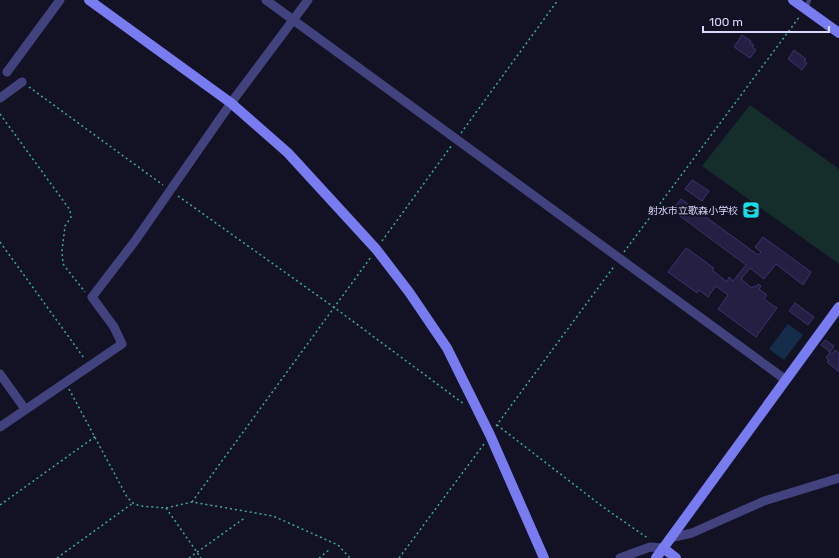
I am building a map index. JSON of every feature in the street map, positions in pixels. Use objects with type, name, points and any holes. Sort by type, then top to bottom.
[{"type":"street","points":[[8,72],[60,0]]},
{"type":"street","points":[[89,0],[231,103],[288,153],[376,249],[410,292],[447,348],[490,435],[544,558]]},
{"type":"street","points":[[266,0],[786,380]]},
{"type":"street","points":[[0,426],[64,381],[90,366],[122,344],[114,327],[92,296],[135,241],[231,103],[308,0]]},
{"type":"street","points":[[793,0],[807,5],[839,33]]},
{"type":"street","points":[[0,98],[22,82]]},
{"type":"street","points":[[656,558],[839,307]]},
{"type":"street","points":[[0,374],[25,408]]},
{"type":"street","points":[[670,538],[692,533],[764,501],[839,478]]},
{"type":"street","points":[[620,558],[650,547],[663,548],[676,558]]},
{"type":"path","points":[[192,502],[291,365],[335,308],[376,249],[558,0]]},
{"type":"path","points":[[399,558],[807,5]]},
{"type":"path","points":[[22,82],[335,308],[466,405]]},
{"type":"path","points":[[0,114],[70,210],[71,217],[64,226],[62,251],[64,264],[89,298],[92,296]]},
{"type":"path","points":[[0,242],[90,366]]},
{"type":"path","points":[[64,381],[96,436],[121,486],[133,503],[140,506],[166,508],[192,502],[273,516],[338,545],[350,558]]},
{"type":"path","points":[[497,425],[603,507],[651,540]]},
{"type":"path","points":[[0,505],[96,436]]},
{"type":"path","points":[[57,558],[133,503]]},
{"type":"path","points":[[166,508],[201,558]]},
{"type":"path","points":[[189,558],[246,518]]},
{"type":"path","points":[[319,558],[329,550]]},
{"type":"green space","points":[[750,105],[839,169],[839,264],[702,166]]},
{"type":"water","points":[[788,324],[803,335],[784,360],[769,349]]},
{"type":"building","points":[[742,35],[751,41],[750,43],[754,45],[752,47],[756,50],[750,58],[734,47]]},
{"type":"building","points":[[794,50],[806,59],[804,61],[807,63],[802,70],[788,59]]},
{"type":"building","points":[[692,180],[709,191],[702,201],[685,189]]},
{"type":"building","points":[[681,199],[758,255],[761,252],[755,247],[763,237],[811,272],[803,285],[776,264],[764,279],[750,268],[741,279],[752,288],[754,286],[756,287],[758,284],[761,286],[759,289],[767,295],[764,299],[777,308],[756,337],[718,309],[728,295],[716,286],[708,297],[699,290],[697,293],[668,272],[686,248],[714,268],[712,270],[727,282],[729,277],[733,281],[746,265],[672,210]]},
{"type":"building","points":[[795,303],[814,317],[808,325],[789,311]]},
{"type":"building","points":[[825,340],[834,346],[830,352],[821,345]]},
{"type":"building","points":[[835,350],[839,353],[839,372],[827,362],[829,360],[826,358],[830,352],[832,354]]},
{"type":"place","name":"射水市立歌森小学校","points":[[751,210]]}]
